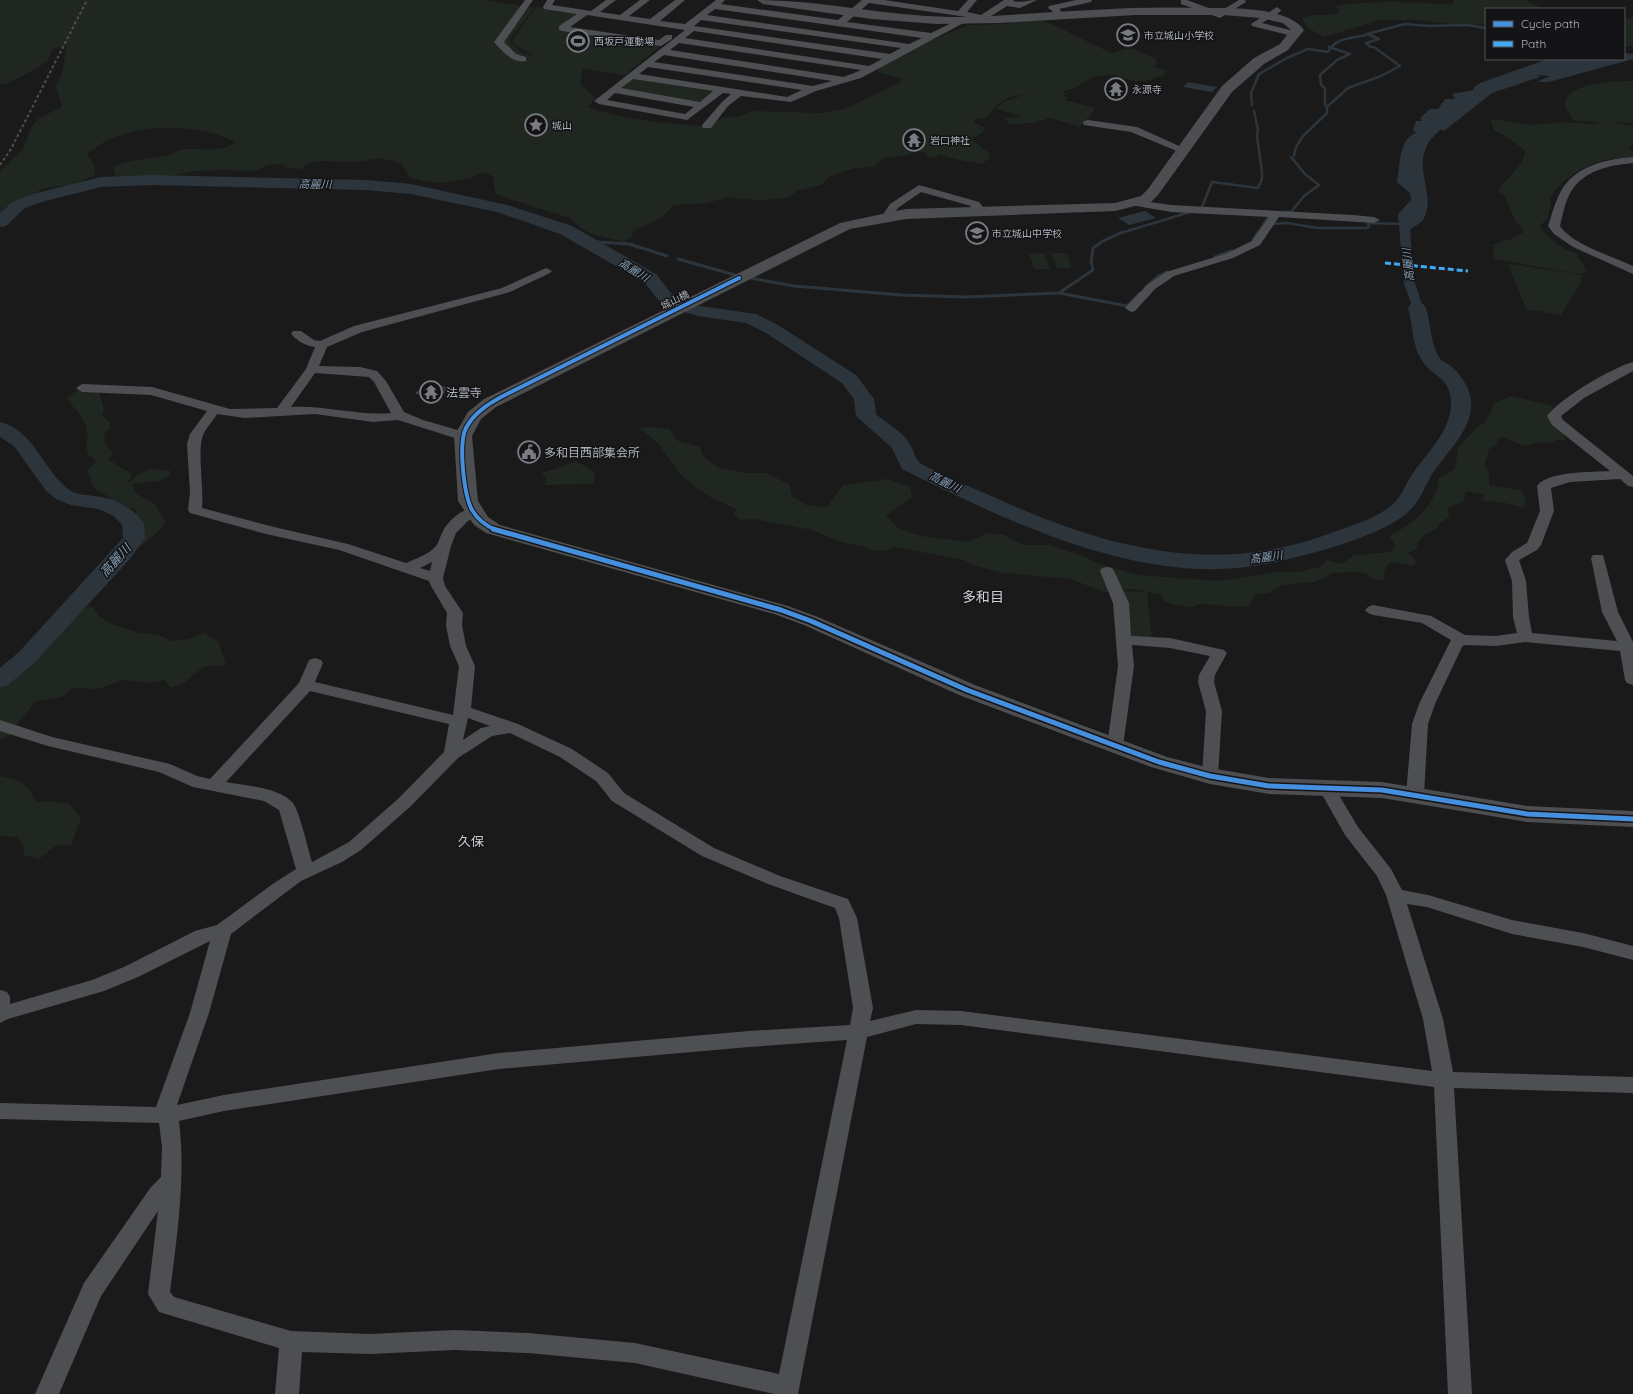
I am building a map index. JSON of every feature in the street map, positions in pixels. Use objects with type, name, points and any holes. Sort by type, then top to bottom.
[{"type":"street","points":[[523,59],[513,56],[499,42],[528,0]]},
{"type":"street","points":[[551,0],[547,7],[685,29],[891,57]]},
{"type":"street","points":[[612,0],[562,28],[661,43],[690,30],[685,29]]},
{"type":"street","points":[[621,18],[646,0]]},
{"type":"street","points":[[651,23],[681,0]]},
{"type":"street","points":[[685,29],[721,0]]},
{"type":"street","points":[[763,0],[915,20],[963,17]]},
{"type":"street","points":[[707,126],[725,104],[738,93],[772,68],[854,13],[867,0],[900,2],[980,20],[1011,19],[1201,0],[1242,2],[1277,10],[1294,20],[1298,30],[1295,34],[1255,24],[1277,10]]},
{"type":"street","points":[[930,9],[939,0]]},
{"type":"street","points":[[631,76],[788,100],[814,89],[858,76],[963,17],[973,0]]},
{"type":"street","points":[[980,20],[1008,2],[1020,5],[1033,0]]},
{"type":"street","points":[[1060,14],[1052,8],[1088,0]]},
{"type":"street","points":[[1184,2],[1220,15],[1242,2]]},
{"type":"street","points":[[713,6],[931,36]]},
{"type":"street","points":[[699,17],[910,47]]},
{"type":"street","name":"城山橋","points":[[463,436],[474,416],[490,403],[833,231],[858,222],[887,216],[1115,207],[1146,199],[1153,192],[1227,89],[1259,61],[1284,47],[1295,34]]},
{"type":"street","points":[[673,38],[662,52],[600,102],[687,117],[721,90]]},
{"type":"street","points":[[673,38],[871,68]]},
{"type":"street","points":[[662,52],[846,79]]},
{"type":"street","points":[[647,64],[814,89]]},
{"type":"street","points":[[613,90],[702,105]]},
{"type":"street","points":[[1088,122],[1133,129],[1183,150]]},
{"type":"street","points":[[1633,160],[1606,164],[1593,168],[1580,176],[1568,188],[1554,226],[1556,231],[1566,240],[1633,271]]},
{"type":"street","points":[[887,216],[894,206],[919,188],[975,204],[978,207],[974,212]]},
{"type":"street","points":[[1135,203],[1146,206],[1374,220]]},
{"type":"street","points":[[1131,308],[1151,287],[1170,274],[1228,256],[1256,243],[1276,214]]},
{"type":"street","points":[[282,412],[312,369],[322,345],[337,336],[358,329],[506,290],[546,271]]},
{"type":"street","points":[[298,334],[310,343],[322,345]]},
{"type":"street","points":[[1628,479],[1557,422],[1554,416],[1558,410],[1571,400],[1633,366]]},
{"type":"street","points":[[312,369],[373,374],[379,379],[385,393],[400,416]]},
{"type":"street","points":[[82,388],[152,391],[206,406],[214,410],[248,413],[309,410],[374,418],[400,416],[463,436],[468,501],[473,512],[481,521],[497,530],[782,610],[811,621],[967,690],[1159,762],[1210,776],[1269,786],[1382,790],[1527,814],[1633,819]]},
{"type":"street","points":[[214,410],[197,434],[194,444],[197,492],[194,510],[337,546],[436,578]]},
{"type":"street","points":[[1525,637],[1521,617],[1519,581],[1512,560],[1521,552],[1531,549],[1534,545],[1547,511],[1544,486],[1550,481],[1561,479],[1628,479]]},
{"type":"street","points":[[452,754],[461,716],[467,666],[458,646],[454,625],[455,613],[438,586],[436,578],[444,547],[452,527],[460,519],[473,512]]},
{"type":"street","points":[[408,568],[427,560],[444,547]]},
{"type":"street","points":[[1598,558],[1610,612],[1630,646],[1633,680]]},
{"type":"street","points":[[1107,570],[1121,603],[1126,666],[1115,746]]},
{"type":"street","points":[[1372,610],[1426,620],[1442,627],[1461,640],[1496,641],[1525,637],[1630,646]]},
{"type":"street","points":[[1124,640],[1170,643],[1218,653],[1207,675],[1206,682],[1214,711],[1210,776]]},
{"type":"street","points":[[1415,795],[1420,724],[1427,704],[1455,644],[1461,640]]},
{"type":"street","points":[[213,786],[306,685],[315,663]]},
{"type":"street","points":[[223,930],[216,945],[204,997],[166,1115],[172,1147],[172,1180],[158,1294],[167,1305],[291,1341],[370,1344],[455,1340],[528,1343],[635,1353],[786,1390],[863,1008],[848,918],[842,904],[774,880],[708,852],[618,797],[602,777],[586,765],[512,728],[461,716],[306,685]]},
{"type":"street","points":[[0,725],[48,741],[164,768],[193,782],[268,796],[281,802],[287,808],[306,873]]},
{"type":"street","points":[[0,1010],[97,986],[131,972],[202,936],[223,930],[280,887],[336,858],[368,836],[405,802],[452,754],[487,732],[512,728]]},
{"type":"street","points":[[1327,789],[1351,831],[1385,873],[1395,895],[1433,1019],[1444,1080],[1460,1394]]},
{"type":"street","points":[[1395,895],[1428,901],[1512,927],[1583,940],[1633,954]]},
{"type":"street","points":[[0,1110],[166,1115],[232,1102],[499,1061],[749,1039],[857,1032],[916,1017],[961,1018],[1444,1080],[1633,1085]]},
{"type":"street","points":[[47,1394],[92,1290],[158,1193],[172,1180]]},
{"type":"street","points":[[287,1394],[291,1341]]},
{"type":"shaded area","points":[[0,0],[487,0],[534,8],[510,39],[511,44],[523,53],[537,58],[513,44],[513,39],[536,7],[581,14],[559,28],[663,44],[625,75],[583,69],[580,83],[595,98],[588,107],[629,118],[700,126],[706,121],[717,121],[722,118],[740,116],[751,111],[820,113],[844,109],[899,83],[902,79],[878,72],[879,68],[925,43],[969,25],[1007,24],[1039,19],[1111,53],[1132,48],[1154,58],[1157,62],[1155,67],[1165,70],[1165,75],[1145,81],[1135,81],[1114,75],[1093,77],[1073,89],[1062,92],[1067,94],[1063,96],[1068,98],[1065,100],[1096,108],[1080,127],[1050,118],[1033,123],[1009,124],[1005,118],[1021,117],[996,108],[1003,102],[1023,95],[1003,100],[987,117],[975,119],[974,122],[985,128],[982,133],[971,139],[989,153],[989,158],[982,164],[955,159],[939,154],[936,158],[926,156],[926,153],[914,149],[910,155],[884,158],[873,167],[855,168],[830,176],[823,184],[797,191],[787,198],[763,200],[727,197],[707,203],[674,205],[661,218],[634,230],[631,237],[624,242],[589,233],[578,226],[571,218],[496,194],[493,181],[495,177],[485,173],[477,174],[472,178],[445,183],[422,181],[410,177],[402,164],[381,158],[355,162],[321,161],[309,163],[300,169],[287,168],[283,164],[268,165],[254,171],[194,171],[165,177],[117,177],[114,173],[114,166],[135,160],[169,155],[181,150],[223,148],[235,142],[222,136],[206,132],[173,128],[140,130],[108,140],[87,154],[95,166],[95,175],[72,185],[44,188],[0,213],[0,171],[23,149],[30,130],[39,118],[62,107],[56,85],[62,73],[67,46],[53,48],[48,60],[39,67],[5,85],[0,83]]},
{"type":"shaded area","points":[[1454,0],[1525,0],[1542,8],[1485,8],[1485,24],[1461,25],[1417,20],[1379,20],[1324,37],[1306,27],[1302,18],[1316,15],[1338,14],[1339,9],[1335,6],[1350,4],[1394,2],[1453,5]]},
{"type":"shaded area","points":[[1633,18],[1633,46],[1625,46],[1625,19]]},
{"type":"shaded area","points":[[632,79],[714,92],[703,102],[700,102],[619,89]]},
{"type":"shaded area","points":[[1633,81],[1633,123],[1610,122],[1633,126],[1633,146],[1629,149],[1633,151],[1633,158],[1610,159],[1598,162],[1575,173],[1557,188],[1550,198],[1548,219],[1540,225],[1541,229],[1552,240],[1579,255],[1577,257],[1583,263],[1586,271],[1583,273],[1573,273],[1495,259],[1493,250],[1495,247],[1491,245],[1514,238],[1524,232],[1515,220],[1505,197],[1498,191],[1518,167],[1522,161],[1525,151],[1509,138],[1494,130],[1491,121],[1493,119],[1532,125],[1563,122],[1592,124],[1600,122],[1574,121],[1568,113],[1566,107],[1567,99],[1572,92],[1592,85]]},
{"type":"shaded area","points":[[1044,253],[1050,269],[1034,269],[1029,254]]},
{"type":"shaded area","points":[[1051,253],[1067,253],[1072,268],[1057,268]]},
{"type":"shaded area","points":[[1508,264],[1582,275],[1580,284],[1561,315],[1526,309]]},
{"type":"shaded area","points":[[81,389],[99,392],[104,409],[102,415],[110,423],[110,428],[104,433],[106,445],[113,453],[109,460],[132,474],[127,484],[140,473],[151,469],[171,471],[169,476],[160,481],[130,484],[134,487],[135,493],[156,505],[161,516],[166,521],[161,529],[140,547],[135,546],[141,535],[135,509],[113,505],[109,497],[94,487],[89,478],[91,476],[87,474],[87,470],[95,463],[95,459],[88,455],[86,445],[88,439],[86,426],[80,415],[67,399],[70,395]]},
{"type":"shaded area","points":[[1510,396],[1553,406],[1548,417],[1566,438],[1565,440],[1556,440],[1552,443],[1540,442],[1524,446],[1502,437],[1497,439],[1497,444],[1489,449],[1484,467],[1489,470],[1489,485],[1520,490],[1526,499],[1524,508],[1505,503],[1483,501],[1484,495],[1466,491],[1463,502],[1448,509],[1449,517],[1440,523],[1437,529],[1423,536],[1416,549],[1408,553],[1416,561],[1414,566],[1391,562],[1386,566],[1383,581],[1375,580],[1365,573],[1353,572],[1332,573],[1314,582],[1282,585],[1269,593],[1256,594],[1250,604],[1244,607],[1200,604],[1190,608],[1164,602],[1161,595],[1133,589],[1105,592],[1070,579],[1004,573],[974,566],[964,560],[895,547],[885,551],[871,550],[863,546],[844,543],[812,530],[753,519],[740,520],[734,515],[736,509],[712,498],[680,474],[658,443],[639,428],[652,427],[670,429],[676,440],[700,447],[703,456],[719,468],[748,473],[766,473],[790,485],[792,496],[806,505],[827,507],[843,485],[888,479],[910,487],[912,497],[886,515],[898,528],[921,536],[968,542],[987,533],[1004,535],[1023,545],[1049,545],[1085,557],[1096,563],[1138,575],[1218,581],[1278,572],[1298,572],[1320,567],[1327,560],[1342,564],[1354,555],[1391,552],[1396,546],[1389,536],[1407,526],[1422,513],[1433,497],[1439,478],[1455,469],[1458,448],[1476,428],[1486,422],[1494,404]]},
{"type":"shaded area","points":[[576,462],[595,473],[593,484],[544,485],[546,479],[542,473]]},
{"type":"shaded area","points":[[1123,591],[1147,592],[1152,639],[1127,638]]},
{"type":"shaded area","points":[[74,607],[93,607],[98,615],[112,624],[139,633],[159,635],[172,641],[189,639],[204,633],[218,641],[226,665],[203,667],[184,683],[171,688],[164,680],[149,683],[123,680],[98,689],[73,688],[62,697],[36,701],[14,728],[12,734],[0,741],[0,676],[11,668],[12,662],[17,656],[43,636]]},
{"type":"shaded area","points":[[0,776],[22,783],[26,786],[37,802],[69,804],[81,818],[71,845],[55,846],[39,859],[24,855],[24,846],[17,837],[0,836]]},
{"type":"water","name":"高麗川","points":[[1625,53],[1633,54],[1633,59],[1549,82],[1537,82],[1550,76],[1537,75],[1540,77],[1492,93],[1444,131],[1441,129],[1429,142],[1424,155],[1423,164],[1428,201],[1427,210],[1423,220],[1410,230],[1414,280],[1426,317],[1424,339],[1404,284],[1398,214],[1411,200],[1410,193],[1397,182],[1401,153],[1406,141],[1410,136],[1416,133],[1413,130],[1416,121],[1422,121],[1420,118],[1430,109],[1438,109],[1445,99],[1455,99],[1452,94],[1474,90],[1473,88],[1480,83],[1545,60],[1625,60]]},
{"type":"water","points":[[1188,82],[1217,87],[1212,92],[1183,87]]},
{"type":"water","points":[[1145,211],[1156,218],[1129,225],[1118,218]]},
{"type":"building","name":"法雲寺","points":[[430,384],[447,388],[445,390],[447,390],[436,399],[416,393]]},
{"type":"building","name":"多和目西部集会所","points":[[527,445],[539,447],[532,459],[520,458]]},
{"type":"waterway","points":[[1327,107],[1348,88],[1381,76],[1400,66],[1374,47],[1370,47],[1366,43],[1379,39],[1367,34],[1405,24],[1429,26],[1467,25],[1485,28]]},
{"type":"waterway","points":[[1331,48],[1339,41],[1366,35]]},
{"type":"waterway","points":[[1252,105],[1251,93],[1259,74],[1287,58],[1308,49],[1328,52],[1331,48]]},
{"type":"waterway","points":[[1327,107],[1325,105],[1325,88],[1321,85],[1320,75],[1337,60],[1350,54],[1331,48]]},
{"type":"waterway","points":[[1294,156],[1296,147],[1303,136],[1327,113],[1327,107]]},
{"type":"waterway","points":[[1202,207],[1212,182],[1258,188],[1262,179],[1262,173],[1257,136],[1258,130],[1254,111]]},
{"type":"waterway","points":[[1286,212],[1291,212],[1304,196],[1319,185],[1305,174],[1291,157]]},
{"type":"waterway","name":"高麗川","points":[[0,222],[19,205],[39,197],[101,182],[152,180],[366,185],[411,189],[501,208],[566,230],[650,278],[669,302],[698,311],[750,318],[772,329],[809,352],[849,379],[864,399],[866,416],[901,445],[909,465],[1010,512],[1061,533],[1114,549],[1167,559],[1220,562],[1275,557],[1330,541],[1348,534],[1387,517],[1405,504],[1422,475],[1454,430],[1459,420],[1461,410],[1459,390],[1452,378],[1430,359],[1417,308]]},
{"type":"waterway","points":[[1121,233],[1190,212]]},
{"type":"waterway","points":[[1258,233],[1268,217]]},
{"type":"waterway","points":[[1270,224],[1287,223],[1318,228],[1367,228],[1369,227],[1368,223],[1403,224]]},
{"type":"waterway","points":[[1059,293],[1093,270],[1091,262],[1093,248],[1103,241],[1123,232]]},
{"type":"waterway","points":[[1253,240],[1258,232]]},
{"type":"waterway","points":[[583,241],[629,244],[667,256]]},
{"type":"waterway","points":[[1215,257],[1231,251]]},
{"type":"waterway","points":[[678,259],[735,275]]},
{"type":"waterway","points":[[1145,288],[1158,276],[1167,272]]},
{"type":"waterway","points":[[750,278],[794,286],[901,295],[967,297],[1059,293]]},
{"type":"waterway","points":[[1059,293],[1127,306],[1140,293]]},
{"type":"waterway","name":"高麗川","points":[[0,428],[21,442],[54,488],[71,499],[103,503],[121,512],[133,523],[134,538],[122,554],[27,657],[0,680]]},
{"type":"railway","points":[[0,165],[11,149],[87,0]]},
{"type":"marked path","points":[[1385,263],[1468,271]]},
{"type":"cycle path","points":[[739,278],[491,402],[476,414],[465,430],[463,454],[464,475],[468,500],[470,506],[479,519],[493,529],[781,610],[811,621],[967,690],[1159,762],[1210,776],[1269,786],[1382,790],[1527,814],[1633,819]]},
{"type":"place","name":"市立城山小学校","points":[[1128,35]]},
{"type":"place","name":"西坂戸運動場","points":[[578,41]]},
{"type":"place","name":"永源寺","points":[[1116,89]]},
{"type":"place","name":"城山","points":[[536,125]]},
{"type":"place","name":"岩口神社","points":[[914,140]]},
{"type":"place","name":"市立城山中学校","points":[[977,233]]},
{"type":"place","name":"法雲寺","points":[[431,392]]},
{"type":"place","name":"多和目西部集会所","points":[[529,452]]},
{"type":"district","name":"多和目","points":[[983,597]]},
{"type":"district","name":"久保","points":[[471,841]]}]
